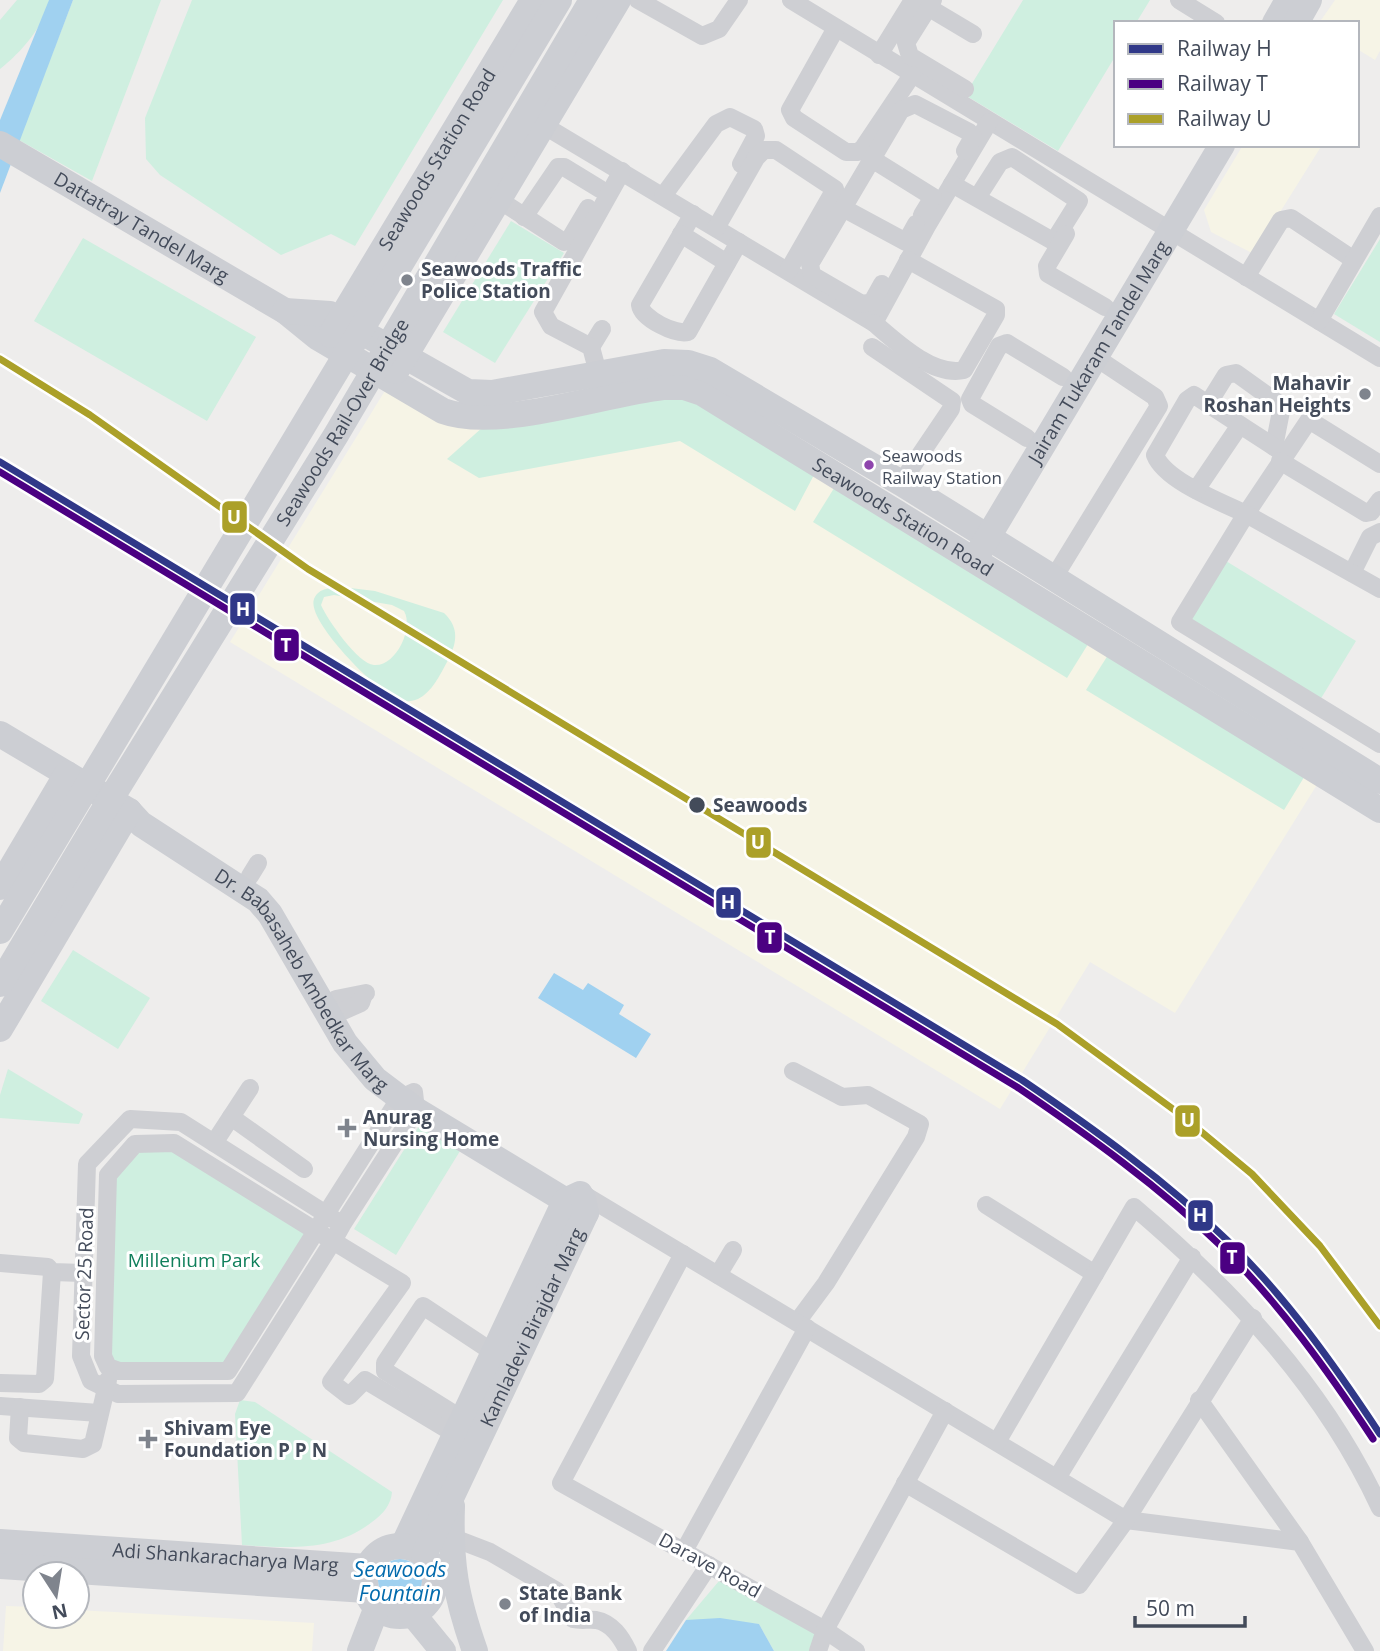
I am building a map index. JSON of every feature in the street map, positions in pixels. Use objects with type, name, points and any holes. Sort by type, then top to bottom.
[{"type":"main road","name":"Seawoods Station Road","points":[[327,343],[533,0]]},
{"type":"main road","name":"Seawoods Rail-Over Bridge","points":[[0,931],[559,0]]},
{"type":"main road","name":"Seawoods Rail-Over Bridge","points":[[0,984],[110,800],[336,435],[592,0]]},
{"type":"main road","points":[[391,381],[618,0]]},
{"type":"main road","points":[[1276,21],[1288,0]]},
{"type":"main road","points":[[1297,21],[1309,0]]},
{"type":"main road","name":"Dattatray Tandel Marg","points":[[0,144],[285,310]]},
{"type":"main road","name":"Jairam Tukaram Tandel Marg","points":[[973,544],[1095,357],[1163,227],[1200,147]]},
{"type":"main road","name":"Jairam Tukaram Tandel Marg","points":[[973,544],[1027,438],[1105,307],[1221,147]]},
{"type":"main road","name":"Seawoods Station Road","points":[[285,310],[330,314],[468,392],[483,394],[664,362],[688,363],[710,370],[901,483],[973,544],[1053,579],[1157,659]]},
{"type":"main road","name":"Seawoods Station Road","points":[[285,310],[327,343],[459,417],[497,417],[645,389],[684,387],[719,402],[973,544],[1378,798]]},
{"type":"main road","name":"Dr. Babasaheb Ambedkar Marg","points":[[0,734],[129,811],[141,824],[258,900],[270,915],[351,1052],[410,1100],[584,1203]]},
{"type":"main road","points":[[0,887],[67,774]]},
{"type":"main road","points":[[0,1029],[129,811]]},
{"type":"main road","name":"Dr. Babasaheb Ambedkar Marg","points":[[129,811],[148,812],[254,869],[352,999],[369,1052],[410,1100]]},
{"type":"main road","name":"Kamladevi Birajdar Marg","points":[[413,1550],[459,1426],[494,1353],[584,1203]]},
{"type":"main road","name":"Kamladevi Birajdar Marg","points":[[413,1550],[453,1494],[584,1203]]},
{"type":"main road","points":[[453,1494],[451,1537],[456,1594],[475,1651]]},
{"type":"main road","name":"Adi Shankaracharya Marg","points":[[0,1542],[391,1598]]},
{"type":"main road","points":[[360,1651],[391,1598],[435,1575],[413,1550],[386,1549],[391,1598],[380,1651]]},
{"type":"main road","name":"Adi Shankaracharya Marg","points":[[0,1566],[391,1598]]},
{"type":"main road","points":[[391,1598],[475,1651]]},
{"type":"main road","points":[[391,1598],[443,1651]]},
{"type":"street","points":[[638,0],[658,5],[702,36],[719,29],[739,0]]},
{"type":"street","points":[[791,0],[989,122],[1055,173],[1079,201],[1054,241],[952,184]]},
{"type":"street","points":[[1179,0],[1213,21]]},
{"type":"street","points":[[879,55],[923,2]]},
{"type":"street","points":[[923,2],[973,34]]},
{"type":"street","points":[[923,2],[906,43],[906,51],[965,89]]},
{"type":"street","points":[[836,28],[790,110],[794,118],[846,152],[858,152],[863,148],[912,75]]},
{"type":"street","points":[[874,323],[908,260],[923,223],[933,197],[970,144],[973,137],[969,132],[915,104],[909,104],[901,110],[810,264],[812,275],[862,304],[872,302],[906,242],[923,223],[952,184],[989,122]]},
{"type":"street","points":[[663,196],[716,124],[730,117],[754,129],[754,141],[705,221]]},
{"type":"street","points":[[543,125],[874,323],[889,336],[939,368],[956,372],[964,370],[996,315],[996,309],[908,260]]},
{"type":"street","points":[[739,242],[688,332],[681,334],[647,316],[640,305],[681,234],[705,221],[764,150],[776,150],[835,189],[788,271]]},
{"type":"street","points":[[977,198],[1005,158],[1012,157],[1094,185],[1380,358]]},
{"type":"street","points":[[872,159],[933,197]]},
{"type":"street","points":[[524,217],[558,167],[564,167],[600,190]]},
{"type":"street","points":[[499,200],[564,242],[569,240],[600,190],[618,169]]},
{"type":"street","points":[[592,347],[551,326],[543,312],[618,169]]},
{"type":"street","points":[[1094,185],[1046,270],[1048,274],[1105,307]]},
{"type":"street","points":[[844,208],[906,242]]},
{"type":"street","points":[[1319,321],[1380,216]]},
{"type":"street","points":[[1246,277],[1281,220],[1291,218],[1354,260]]},
{"type":"street","points":[[681,234],[727,263]]},
{"type":"street","points":[[598,373],[592,347],[602,329]]},
{"type":"street","points":[[889,336],[875,349],[952,401],[951,409],[901,483]]},
{"type":"street","points":[[1027,438],[972,404],[970,399],[999,346],[1006,343],[1063,376]]},
{"type":"street","points":[[1053,579],[1159,406],[1155,397],[1095,357]]},
{"type":"street","points":[[1208,404],[1226,374],[1236,373],[1247,380],[1282,406],[1280,454]]},
{"type":"street","points":[[1380,500],[1371,512],[1366,513],[1194,395],[1189,396],[1155,455],[1159,463],[1196,490],[1246,514],[1380,589]]},
{"type":"street","points":[[1157,659],[1280,454],[1306,422],[1312,420],[1380,464]]},
{"type":"street","points":[[1196,490],[1240,425]]},
{"type":"street","points":[[1352,573],[1370,537],[1380,532]]},
{"type":"street","points":[[1180,622],[1380,744]]},
{"type":"street","points":[[684,1551],[802,1325],[916,1138],[920,1124],[868,1095],[842,1097],[793,1070]]},
{"type":"street","points":[[214,1143],[250,1088]]},
{"type":"street","points":[[228,1371],[326,1214],[410,1100]]},
{"type":"street","points":[[237,1393],[333,1241],[410,1100]]},
{"type":"street","points":[[231,1116],[304,1168]]},
{"type":"street","name":"Sector 25 Road","points":[[104,1389],[91,1381],[81,1356],[87,1164],[130,1119],[181,1122],[342,1225]]},
{"type":"street","points":[[104,1147],[120,1161],[135,1144],[174,1143],[402,1283],[331,1382],[349,1396],[365,1380],[459,1426]]},
{"type":"street","name":"Sector 25 Road","points":[[113,1369],[108,1367],[103,1356],[108,1175],[120,1161]]},
{"type":"street","points":[[584,1203],[683,1254],[1126,1520],[1300,1542]]},
{"type":"street","points":[[986,1205],[1095,1274]]},
{"type":"street","points":[[997,1442],[1134,1208],[1192,1257],[1253,1318],[1326,1410],[1363,1472],[1380,1508]]},
{"type":"street","points":[[718,1275],[733,1250]]},
{"type":"street","name":"Darave Road","points":[[683,1254],[561,1483],[825,1630],[856,1651]]},
{"type":"street","points":[[1057,1478],[1192,1257]]},
{"type":"street","points":[[0,1263],[48,1267],[52,1272],[45,1379],[39,1384],[0,1383]]},
{"type":"street","points":[[52,1272],[83,1273]]},
{"type":"street","points":[[459,1426],[385,1371],[385,1363],[423,1306],[494,1353]]},
{"type":"street","points":[[905,1483],[1079,1585],[1126,1520],[1253,1318]]},
{"type":"street","points":[[20,1407],[18,1438],[24,1443],[83,1449],[93,1444],[104,1389],[113,1369],[228,1371]]},
{"type":"street","points":[[228,1371],[237,1393]]},
{"type":"street","points":[[104,1389],[118,1394],[237,1393]]},
{"type":"street","points":[[1199,1400],[1300,1542],[1364,1651]]},
{"type":"street","points":[[0,1406],[99,1413]]},
{"type":"street","points":[[818,1651],[825,1630],[944,1411]]},
{"type":"street","points":[[451,1537],[490,1552],[557,1591],[573,1619],[598,1620],[610,1626],[628,1651]]},
{"type":"street","points":[[652,1651],[709,1565]]},
{"type":"shaded area","points":[[1335,0],[1380,0],[1380,51],[1375,60],[1359,50],[1359,21],[1320,21]]},
{"type":"shaded area","points":[[1242,147],[1321,147],[1254,254],[1211,232],[1204,210]]},
{"type":"shaded area","points":[[391,381],[443,411],[663,387],[1323,775],[1175,1013],[1090,962],[1000,1109],[230,642]]},
{"type":"shaded area","points":[[6,1606],[21,1607],[21,1630],[91,1630],[91,1611],[314,1623],[312,1651],[3,1651]]},
{"type":"green space","points":[[17,0],[49,0],[42,20],[31,38],[0,69],[0,20]]},
{"type":"green space","points":[[73,0],[161,0],[92,181],[19,140]]},
{"type":"green space","points":[[192,0],[503,0],[355,246],[331,234],[281,255],[160,175],[146,159],[145,118]]},
{"type":"green space","points":[[1023,0],[1150,0],[1137,21],[1114,21],[1114,58],[1058,151],[965,95]]},
{"type":"green space","points":[[511,221],[564,253],[495,363],[443,332]]},
{"type":"green space","points":[[83,238],[256,337],[207,421],[34,321]]},
{"type":"green space","points":[[1380,239],[1380,342],[1334,314]]},
{"type":"green space","points":[[683,395],[815,473],[795,511],[680,441],[479,478],[447,459],[483,427]]},
{"type":"green space","points":[[836,485],[1090,641],[1067,678],[813,522]]},
{"type":"green space","points":[[1226,561],[1356,641],[1320,700],[1189,621]]},
{"type":"green space","points":[[342,587],[375,591],[444,613],[453,624],[453,649],[438,678],[423,696],[404,701],[387,694],[360,670],[331,638],[314,609],[314,599],[322,590]],"holes":[[[334,595],[392,605],[404,611],[407,627],[405,636],[389,660],[374,665],[367,663],[352,649],[336,630],[321,605],[324,597]]]},
{"type":"green space","points":[[1108,655],[1306,774],[1284,810],[1086,690]]},
{"type":"green space","points":[[73,950],[150,998],[118,1049],[41,1001]]},
{"type":"green space","points":[[8,1069],[83,1114],[79,1124],[0,1118],[0,1095]]},
{"type":"green space","points":[[419,1126],[460,1151],[396,1255],[354,1229]]},
{"type":"green space","name":"Millenium Park","points":[[137,1151],[174,1151],[306,1233],[224,1364],[120,1364],[113,1362],[110,1355],[115,1178]]},
{"type":"green space","points":[[240,1400],[255,1402],[392,1492],[386,1509],[357,1532],[326,1543],[293,1547],[242,1545],[235,1414]]},
{"type":"green space","points":[[719,1581],[792,1611],[820,1627],[813,1651],[774,1651],[759,1624],[686,1620]]},
{"type":"water","points":[[49,0],[73,0],[0,193],[0,120]]},
{"type":"water","points":[[554,973],[583,990],[588,983],[624,1005],[619,1014],[651,1034],[636,1058],[538,998]]},
{"type":"water","name":"Seawoods Fountain","points":[[400,1559],[415,1566],[422,1581],[415,1596],[400,1603],[385,1596],[378,1581],[385,1566]]},
{"type":"water","points":[[720,1618],[759,1624],[774,1651],[666,1651],[686,1620]]},
{"type":"rail line","name":"U","points":[[0,359],[90,415],[308,569],[1057,1024],[1181,1115],[1252,1174],[1320,1246],[1380,1326]]},
{"type":"rail line","name":"H","points":[[0,462],[1022,1080],[1076,1117],[1179,1197],[1250,1263],[1309,1333],[1380,1434]]},
{"type":"rail line","name":"T","points":[[0,472],[1017,1087],[1071,1124],[1174,1204],[1222,1247],[1264,1291],[1302,1339],[1373,1439]]},
{"type":"place","name":"Seawoods Traffic Police Station","points":[[407,280]]},
{"type":"place","name":"Mahavir Roshan Heights","points":[[1365,394]]},
{"type":"place","name":"Seawoods Railway Station","points":[[869,465]]},
{"type":"place","name":"Seawoods","points":[[697,805]]},
{"type":"place","name":"Anurag Nursing Home","points":[[347,1128]]},
{"type":"place","name":"Shivam Eye Foundation P P N","points":[[148,1439]]},
{"type":"place","name":"State Bank of India","points":[[505,1604]]}]
